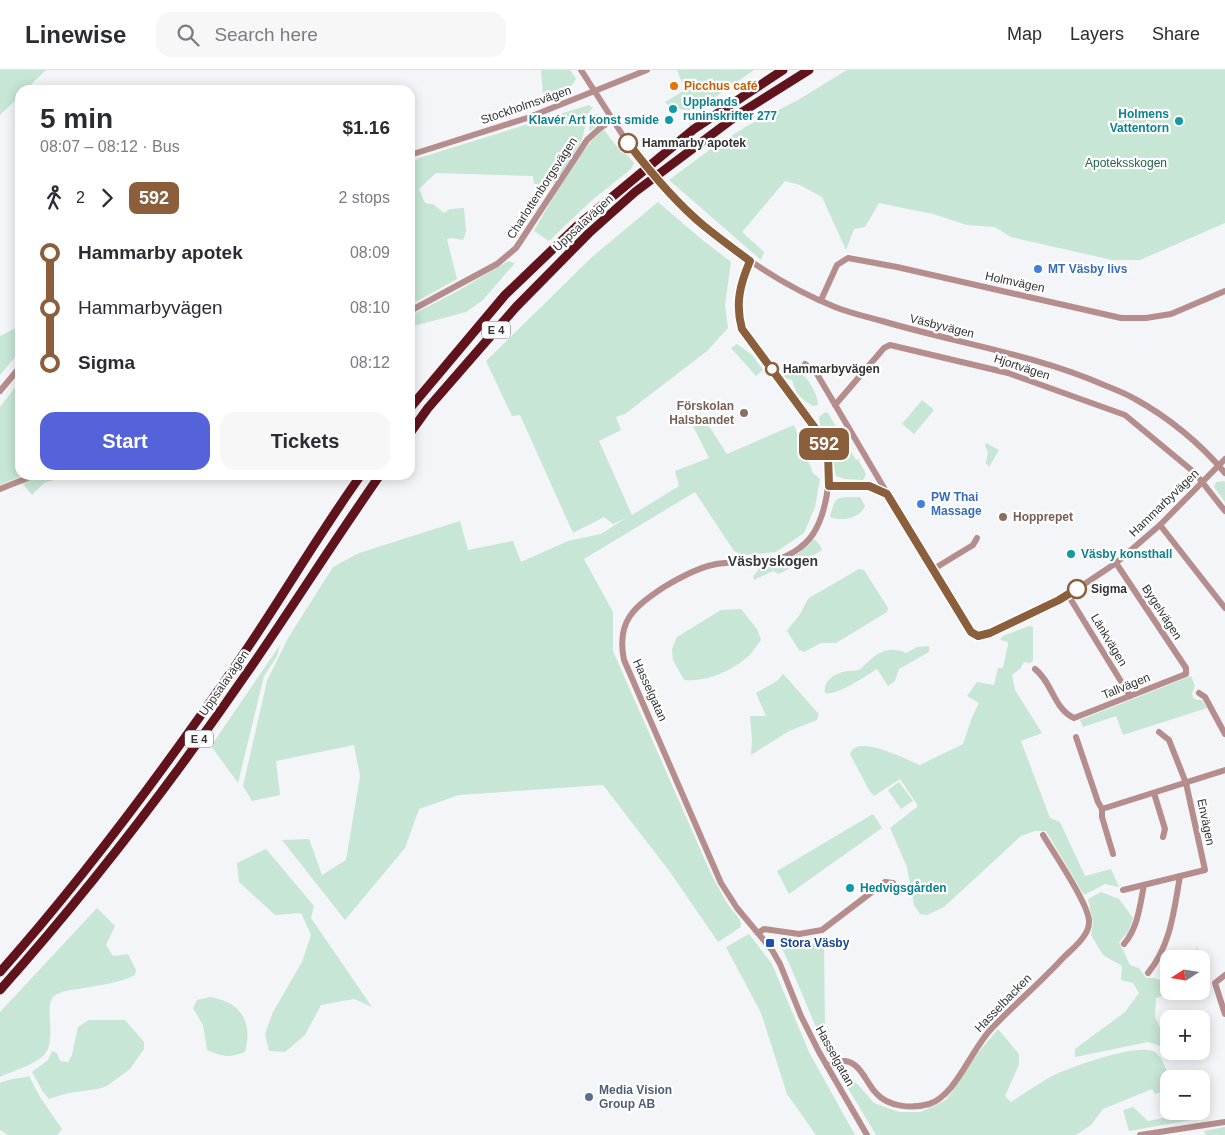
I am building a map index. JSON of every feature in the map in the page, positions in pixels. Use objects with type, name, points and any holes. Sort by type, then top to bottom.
[{"type":"highway","name":"Uppsalavägen","points":[[415,402],[506,296],[577,226],[694,129],[783,70]]},
{"type":"highway","name":"Uppsalavägen","points":[[415,426],[428,408],[516,307],[589,233],[636,192],[739,114],[809,70]]},
{"type":"highway","name":"Uppsalavägen","points":[[0,972],[31,937],[137,804],[241,658],[334,513],[357,480]]},
{"type":"highway","name":"Uppsalavägen","points":[[0,990],[40,946],[146,814],[252,667],[377,480]]},
{"type":"street","points":[[581,70],[643,162]]},
{"type":"street","name":"Stockholmsvägen","points":[[415,153],[527,118],[647,70]]},
{"type":"street","name":"Charlottenborgsvägen","points":[[415,308],[497,264],[516,248],[587,140],[613,120]]},
{"type":"street","name":"Väsbyvägen","points":[[660,184],[703,226],[750,261],[788,284],[836,307],[920,332],[1077,373],[1135,398],[1180,429],[1208,453],[1225,473]]},
{"type":"street","name":"Holmvägen","points":[[822,300],[837,265],[848,258],[897,267],[1121,318],[1146,318],[1171,314],[1225,291]]},
{"type":"street","name":"Hasselgatan","points":[[750,261],[740,285],[738,302],[742,329],[818,432],[828,453],[829,486],[820,518],[812,536],[797,550],[783,557],[769,561],[732,562],[713,565],[694,571],[670,583],[644,600],[634,609],[626,623],[622,638],[624,660],[721,884],[780,964],[801,1016],[827,1066],[868,1135]]},
{"type":"street","name":"Hjortvägen","points":[[835,405],[884,348],[890,345],[1008,373],[1125,415],[1203,482],[1225,511]]},
{"type":"street","name":"Hammarbyvägen","points":[[806,364],[817,374],[932,570],[971,632],[978,636],[990,633],[1068,595],[1116,563],[1160,525],[1225,459]]},
{"type":"street","points":[[0,391],[15,373]]},
{"type":"street","points":[[0,489],[23,480]]},
{"type":"street","points":[[829,486],[869,486],[887,494]]},
{"type":"street","points":[[1160,525],[1225,608]]},
{"type":"street","points":[[932,570],[973,545],[977,538]]},
{"type":"street","name":"Bygelvägen","points":[[1116,563],[1186,668],[1186,674]]},
{"type":"street","name":"Länkvägen","points":[[1068,595],[1130,696]]},
{"type":"street","name":"Tallvägen","points":[[1035,669],[1042,675],[1065,714],[1074,718],[1186,674]]},
{"type":"street","points":[[1199,693],[1205,697],[1225,734]]},
{"type":"street","points":[[1159,732],[1169,740],[1186,783]]},
{"type":"street","points":[[1076,737],[1102,809],[1102,817],[1113,854]]},
{"type":"street","points":[[1102,809],[1225,770]]},
{"type":"street","name":"Envägen","points":[[1124,890],[1205,870],[1186,783]]},
{"type":"street","points":[[1154,793],[1165,829],[1163,837]]},
{"type":"street","name":"Hasselbacken","points":[[827,1066],[836,1062],[846,1061],[852,1063],[877,1095],[903,1107],[915,1107],[940,1100],[950,1089],[990,1029],[1057,965],[1084,936],[1088,929],[1089,920],[1083,900],[1043,835]]},
{"type":"street","points":[[1148,973],[1156,964],[1170,932],[1180,876]]},
{"type":"street","points":[[758,934],[764,929],[799,934],[822,930],[885,882],[893,883]]},
{"type":"street","points":[[1124,944],[1131,936],[1136,923],[1144,884]]},
{"type":"street","points":[[1225,976],[1215,983],[1225,1014]]},
{"type":"street","points":[[1140,1135],[1225,1122]]},
{"type":"green space","points":[[0,70],[46,70],[30,85],[15,85],[15,101],[0,115]]},
{"type":"green space","points":[[541,70],[570,70],[576,79],[571,86],[543,95]]},
{"type":"green space","points":[[677,70],[754,70],[695,111],[671,108],[665,102],[685,90]]},
{"type":"green space","name":"Apoteksskogen","points":[[847,70],[1225,70],[1225,223],[1140,260],[1112,260],[1011,237],[995,227],[967,225],[933,214],[879,203],[865,227],[854,229],[846,250],[822,197],[800,185],[785,181],[742,232],[764,252],[761,260],[669,180],[712,148],[747,126],[798,100]]},
{"type":"green space","points":[[589,105],[593,108],[588,114],[581,141],[555,183],[534,184],[533,176],[436,173],[419,189],[425,203],[433,204],[444,213],[450,209],[464,208],[466,232],[463,240],[447,239],[457,279],[415,302],[415,161]]},
{"type":"green space","points":[[594,114],[597,114],[600,120],[590,131],[589,127]]},
{"type":"green space","points":[[604,130],[621,152],[627,155],[634,163],[631,169],[591,201],[549,241],[534,231],[577,160],[587,146]]},
{"type":"green space","points":[[658,202],[731,262],[725,305],[728,328],[707,351],[625,414],[616,417],[621,430],[599,441],[632,515],[679,486],[675,471],[709,458],[689,418],[701,414],[727,454],[794,425],[813,473],[820,479],[815,507],[804,533],[776,552],[744,555],[734,551],[695,492],[584,559],[613,612],[613,651],[712,876],[727,903],[740,920],[741,927],[718,942],[670,872],[603,785],[459,795],[419,809],[405,848],[345,920],[282,840],[309,839],[322,875],[346,860],[360,776],[354,745],[276,761],[280,795],[252,801],[243,786],[267,681],[288,638],[333,567],[359,553],[460,521],[468,550],[513,541],[521,562],[568,541],[601,534],[626,518],[613,524],[604,517],[573,533],[520,415],[512,416],[486,361],[592,257]]},
{"type":"green space","points":[[508,261],[515,263],[483,300],[466,312],[415,326],[415,313]]},
{"type":"green space","points":[[15,328],[15,357],[0,375],[0,336]]},
{"type":"green space","points":[[737,344],[752,355],[763,370],[756,376],[731,348]]},
{"type":"green space","points":[[785,365],[793,365],[807,379],[816,395],[818,405],[813,406],[800,396],[792,380],[786,378],[782,372]]},
{"type":"green space","points":[[15,388],[15,479],[0,485],[0,407]]},
{"type":"green space","points":[[922,400],[934,410],[914,434],[902,424]]},
{"type":"green space","points":[[825,412],[828,413],[856,460],[858,459],[866,474],[863,480],[845,479],[836,476],[830,449],[821,430],[819,417]]},
{"type":"green space","points":[[986,443],[999,450],[989,467],[986,463],[988,452],[985,446]]},
{"type":"green space","points":[[31,480],[54,480],[44,483],[32,495],[22,483]]},
{"type":"green space","points":[[1224,481],[1225,502],[1214,487],[1216,482]]},
{"type":"green space","points":[[860,497],[865,506],[855,516],[845,519],[830,517],[834,504],[839,498]]},
{"type":"green space","points":[[814,539],[822,550],[779,574],[773,571],[754,580],[753,577],[760,567],[790,558],[803,550]]},
{"type":"green space","points":[[859,569],[864,570],[888,608],[887,612],[836,643],[821,643],[804,652],[799,650],[787,631],[800,615],[807,600]]},
{"type":"green space","points":[[741,609],[757,629],[761,640],[752,652],[740,663],[725,672],[709,678],[684,680],[673,660],[672,649],[677,637],[721,610]]},
{"type":"green space","points":[[1029,626],[1033,627],[1033,661],[1030,663],[1024,662],[1020,669],[1012,675],[1015,690],[1042,733],[1021,741],[1050,818],[1060,822],[1085,876],[1111,869],[1119,887],[1105,884],[1084,895],[1046,831],[1035,831],[1021,836],[944,907],[927,915],[920,914],[914,905],[907,867],[890,828],[918,806],[900,779],[874,796],[850,754],[854,748],[862,746],[872,747],[920,765],[963,744],[979,703],[967,696],[977,682],[994,685],[998,668],[1003,668],[1008,644],[1008,642],[1000,640],[1003,636]]},
{"type":"green space","points":[[280,645],[277,656],[264,676],[238,783],[211,746]]},
{"type":"green space","points":[[929,646],[929,652],[899,669],[895,681],[888,686],[877,669],[844,689],[825,693],[826,684],[835,675],[859,670],[881,652],[895,650],[906,653],[917,647]]},
{"type":"green space","points":[[783,674],[819,714],[817,720],[789,731],[751,755],[750,716],[766,716],[756,693],[777,681]]},
{"type":"green space","points":[[1191,676],[1195,686],[1192,693],[1193,698],[1202,700],[1207,708],[1123,735],[1116,716],[1083,727],[1080,720]]},
{"type":"green space","points":[[899,782],[913,801],[901,809],[888,790]]},
{"type":"green space","points":[[873,814],[882,828],[789,894],[777,871]]},
{"type":"green space","points":[[266,849],[314,906],[311,918],[372,1007],[354,999],[321,1005],[305,1035],[285,1052],[269,1051],[265,1034],[273,1012],[302,962],[311,935],[301,913],[275,915],[239,882],[237,863]]},
{"type":"green space","points":[[1101,892],[1119,899],[1133,918],[1128,932],[1119,942],[1130,965],[1139,968],[1146,978],[1160,980],[1160,997],[1156,998],[1155,1017],[1160,1028],[1160,1046],[1148,1042],[1075,1057],[1075,1049],[1125,1012],[1139,993],[1133,983],[1121,980],[1122,966],[1103,955],[1091,935],[1093,923],[1088,899]]},
{"type":"green space","points":[[97,908],[115,926],[106,945],[113,956],[128,954],[136,970],[135,975],[116,982],[64,991],[54,996],[50,1007],[50,1041],[44,1055],[29,1065],[0,1077],[0,1012]]},
{"type":"green space","points":[[749,934],[772,964],[809,1052],[855,1135],[816,1135],[787,1094],[761,1013],[726,947]]},
{"type":"green space","points":[[803,942],[824,945],[825,1028],[818,1031],[781,946]]},
{"type":"green space","points":[[210,997],[230,1003],[242,1015],[246,1022],[247,1031],[245,1052],[226,1056],[207,1050],[203,1025],[193,1008],[197,1000]]},
{"type":"green space","points":[[89,1020],[125,1020],[144,1042],[144,1049],[130,1069],[107,1086],[68,1093],[49,1099],[32,1072],[48,1060],[52,1051],[57,1053],[60,1061],[68,1062],[72,1055],[78,1027]]},
{"type":"green space","points":[[998,1029],[1019,1054],[1019,1065],[1005,1096],[1011,1102],[1054,1075],[1120,1053],[1135,1050],[1155,1052],[1160,1057],[1166,1070],[1160,1070],[1160,1092],[1155,1094],[1152,1089],[1103,1109],[1091,1125],[1076,1135],[876,1135],[842,1078],[852,1078],[874,1103],[899,1112],[921,1112],[946,1100],[978,1053]]},
{"type":"green space","points":[[29,1076],[40,1097],[62,1129],[57,1135],[8,1135],[0,1130],[0,1083]]},
{"type":"green space","points":[[1133,1107],[1148,1121],[1160,1118],[1191,1120],[1129,1131],[1123,1110]]},
{"type":"green space","points":[[1225,1127],[1225,1135],[1206,1135],[1204,1131]]},
{"type":"bus line","name":"592","points":[[628,143],[660,184],[683,207],[703,226],[750,261],[740,285],[738,302],[742,329],[818,432],[828,453],[829,486],[869,486],[887,494],[971,632],[978,636],[983,636],[1059,600],[1077,589]]},
{"type":"place","name":"Picchus café","points":[[674,86]]},
{"type":"place","name":"Upplands runinskrifter 277","points":[[673,109]]},
{"type":"place","name":"Klavér Art konst smide","points":[[669,120]]},
{"type":"place","name":"Holmens Vattentorn","points":[[1179,121]]},
{"type":"place","name":"Hammarby apotek","points":[[628,143]]},
{"type":"place","name":"MT Väsby livs","points":[[1038,269]]},
{"type":"place","name":"Hammarbyvägen","points":[[772,369]]},
{"type":"place","name":"Förskolan Halsbandet","points":[[744,413]]},
{"type":"place","name":"PW Thai Massage","points":[[921,504]]},
{"type":"place","name":"Hopprepet","points":[[1003,517]]},
{"type":"place","name":"Väsby konsthall","points":[[1071,554]]},
{"type":"place","name":"Sigma","points":[[1077,589]]},
{"type":"place","name":"Hedvigsgården","points":[[850,888]]},
{"type":"place","name":"Stora Väsby","points":[[770,943]]},
{"type":"place","name":"Media Vision Group AB","points":[[589,1097]]},
{"type":"district","name":"Väsbyskogen","points":[[773,561]]}]
